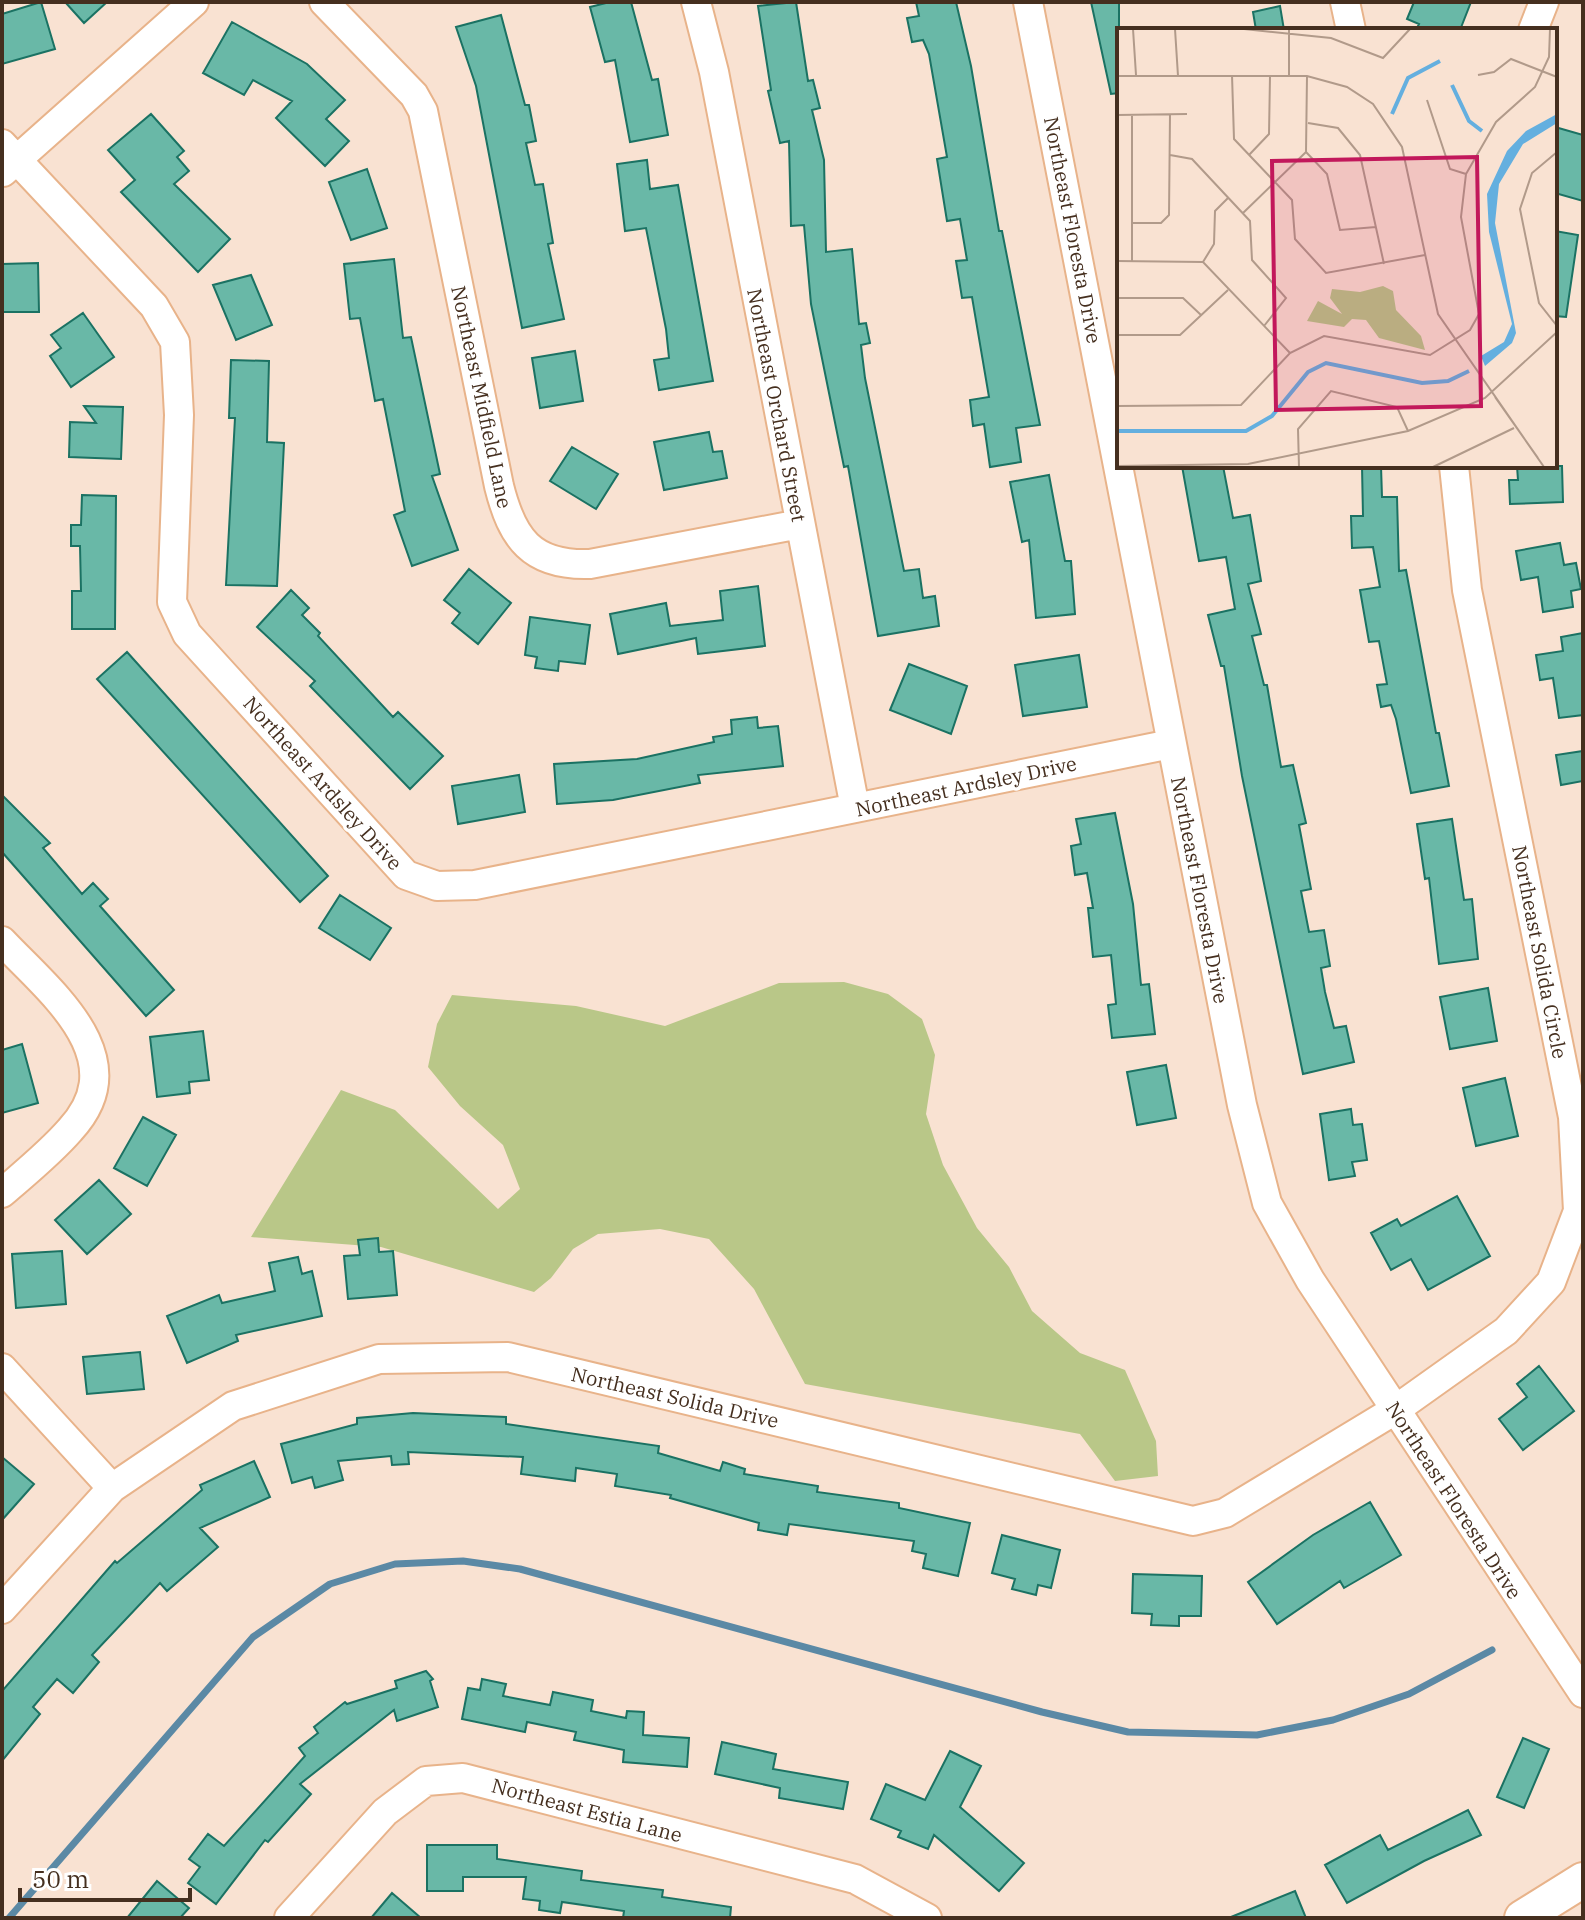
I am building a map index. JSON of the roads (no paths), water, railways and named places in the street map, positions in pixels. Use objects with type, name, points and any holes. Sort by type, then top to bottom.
[{"type":"main road","points":[[1522,1918],[1583,1880]]},
{"type":"street","points":[[7,158],[194,2]]},
{"type":"street","name":"Northeast Midfield Lane","points":[[324,2],[414,95],[423,111],[499,486],[506,514],[519,539],[555,561],[590,564],[800,524]]},
{"type":"street","name":"Northeast Orchard Street","points":[[696,2],[714,72],[855,808]]},
{"type":"street","name":"Northeast Floresta Drive","points":[[1028,2],[1117,464]]},
{"type":"street","points":[[1345,2],[1351,28]]},
{"type":"street","points":[[1534,28],[1544,2]]},
{"type":"street","name":"Northeast Ardsley Drive","points":[[7,158],[154,306],[175,342],[179,415],[172,602],[187,634],[406,875],[437,886],[475,885],[1171,744]]},
{"type":"street","name":"Northeast Floresta Drive","points":[[1118,468],[1242,1105],[1267,1203],[1310,1280],[1581,1684]]},
{"type":"street","name":"Northeast Solida Circle","points":[[1395,1410],[1506,1331],[1551,1282],[1578,1211],[1573,1117],[1467,590],[1454,468]]},
{"type":"street","points":[[2,941],[82,1028],[95,1062],[83,1113],[71,1130],[2,1193]]},
{"type":"street","name":"Northeast Solida Drive","points":[[2,1609],[112,1488],[233,1406],[379,1359],[508,1357],[1193,1521],[1225,1513],[1395,1410]]},
{"type":"street","points":[[2,1368],[112,1488]]},
{"type":"street","name":"Northeast Estia Lane","points":[[289,1918],[385,1812],[426,1781],[463,1778],[855,1879],[927,1918]]},
{"type":"waterway","points":[[9,1918],[253,1637],[330,1584],[395,1564],[463,1561],[520,1569],[1042,1712],[1128,1732],[1257,1735],[1333,1720],[1409,1694],[1492,1650]]}]
